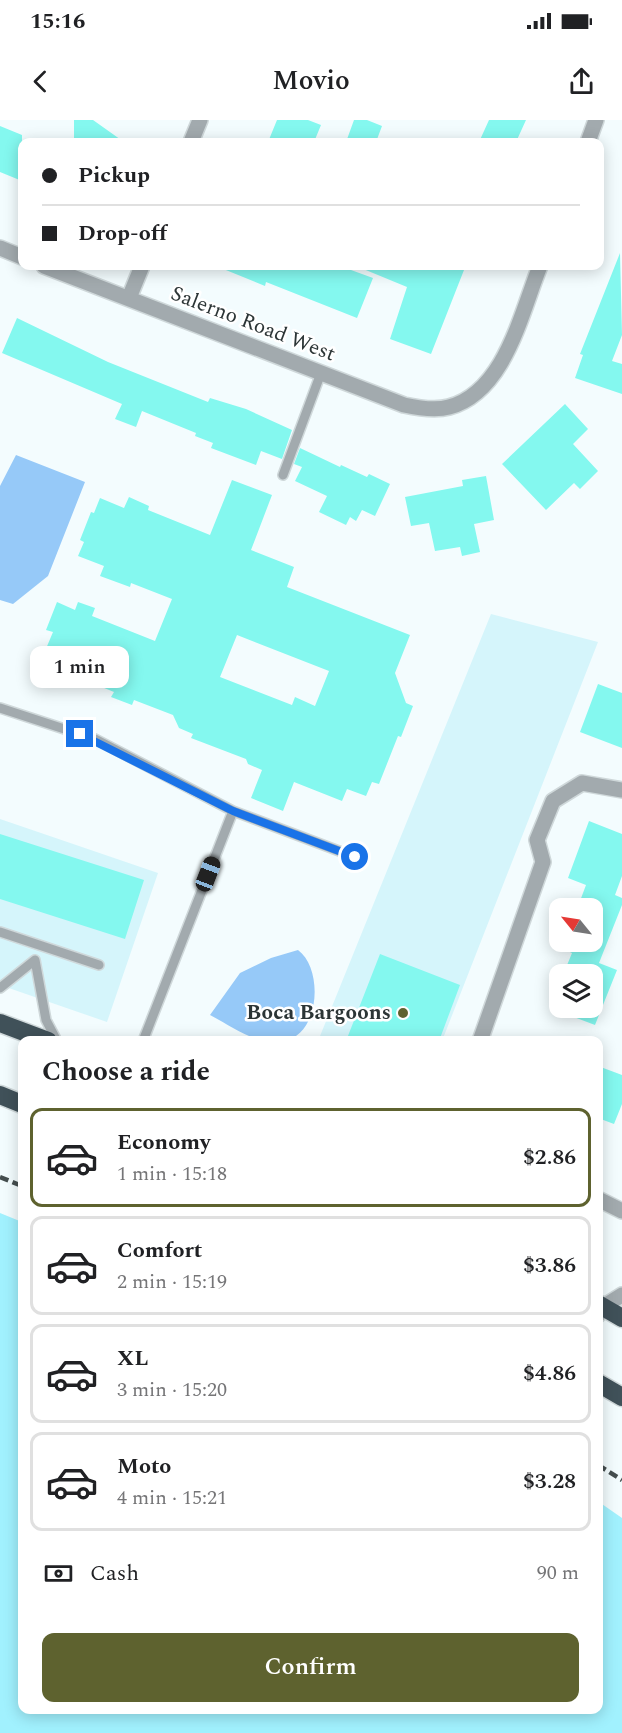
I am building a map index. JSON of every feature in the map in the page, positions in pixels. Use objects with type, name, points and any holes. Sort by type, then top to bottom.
[{"type":"highway","points":[[0,1023],[35,1036]]},
{"type":"highway","points":[[0,1095],[18,1102]]},
{"type":"highway","points":[[603,1308],[622,1318]]},
{"type":"highway","points":[[603,1386],[622,1397]]},
{"type":"street","points":[[193,138],[200,120]]},
{"type":"street","points":[[589,138],[596,120]]},
{"type":"street","points":[[0,248],[18,255]]},
{"type":"street","name":"Salerno Road West","points":[[55,270],[404,405],[425,409],[449,407],[474,396],[490,380],[503,359],[538,270]]},
{"type":"street","points":[[129,298],[140,270]]},
{"type":"street","points":[[482,1036],[531,902],[543,862],[537,840],[554,801],[582,783],[622,790]]},
{"type":"street","points":[[603,1202],[622,1211]]},
{"type":"street","points":[[603,1304],[622,1295]]},
{"type":"lane","points":[[283,475],[321,373]]},
{"type":"lane","points":[[0,708],[95,739],[233,811],[355,857]]},
{"type":"lane","points":[[145,1036],[233,811]]},
{"type":"lane","points":[[0,932],[99,965]]},
{"type":"lane","points":[[40,945],[35,960],[46,1020],[54,1036]]},
{"type":"lane","points":[[0,988],[35,960]]},
{"type":"shaded area","points":[[16,455],[85,482],[48,576],[13,604],[0,600],[0,486]]},
{"type":"shaded area","points":[[491,614],[598,642],[444,1036],[320,1036]]},
{"type":"shaded area","points":[[0,819],[158,873],[107,1022],[0,985]]},
{"type":"shaded area","points":[[298,950],[306,959],[312,972],[314,1001],[305,1027],[295,1036],[250,1036],[210,1015],[240,973],[271,958]]},
{"type":"shaded area","points":[[0,1213],[18,1220],[18,1714],[603,1714],[603,1505],[622,1518],[622,1733],[0,1733]]},
{"type":"building","points":[[74,120],[93,120],[118,138],[74,138]]},
{"type":"building","points":[[277,120],[308,120],[321,125],[316,138],[270,138]]},
{"type":"building","points":[[354,120],[367,120],[382,126],[378,138],[347,138]]},
{"type":"building","points":[[489,120],[526,120],[518,138],[481,138]]},
{"type":"building","points":[[0,126],[22,135],[22,138],[18,138],[18,179],[0,172]]},
{"type":"building","points":[[620,253],[622,335],[612,361],[622,364],[622,394],[575,378],[583,355],[580,354]]},
{"type":"building","points":[[226,270],[351,270],[373,278],[357,318],[266,282],[265,286]]},
{"type":"building","points":[[366,270],[464,270],[431,354],[390,339],[407,287]]},
{"type":"building","points":[[17,318],[108,362],[208,402],[210,398],[246,409],[292,430],[282,459],[261,451],[256,465],[211,448],[213,443],[195,436],[196,433],[142,411],[136,427],[115,419],[122,404],[2,353]]},
{"type":"building","points":[[565,404],[588,429],[573,444],[598,471],[580,489],[574,483],[546,510],[502,464]]},
{"type":"building","points":[[300,448],[340,467],[341,465],[367,477],[369,474],[390,484],[375,516],[362,510],[356,521],[350,517],[346,525],[319,512],[327,496],[295,481],[302,467],[294,464]]},
{"type":"building","points":[[486,476],[494,520],[474,524],[480,552],[462,556],[460,547],[435,551],[429,523],[411,526],[405,497],[463,486],[462,480]]},
{"type":"building","points":[[232,480],[272,495],[251,550],[294,567],[287,587],[410,635],[395,673],[406,703],[413,706],[379,784],[372,782],[366,796],[347,789],[342,801],[294,782],[283,811],[251,798],[262,770],[248,764],[246,759],[191,738],[193,734],[179,728],[173,715],[134,700],[132,705],[111,697],[114,692],[75,676],[64,681],[55,678],[49,666],[40,663],[53,632],[46,630],[57,602],[75,610],[78,602],[95,608],[92,616],[155,641],[172,599],[131,583],[130,587],[100,576],[104,566],[78,556],[84,542],[80,540],[91,512],[94,513],[100,498],[124,508],[129,497],[149,506],[148,510],[210,535]],"holes":[[[237,635],[329,671],[315,706],[295,697],[292,705],[220,677]]]},
{"type":"building","points":[[598,684],[622,693],[622,748],[580,732]]},
{"type":"building","points":[[589,821],[622,834],[622,876],[615,895],[622,898],[622,905],[599,963],[602,964],[568,964],[572,953],[570,952],[603,952],[603,898],[581,898],[586,885],[568,878]]},
{"type":"building","points":[[0,834],[144,880],[125,939],[0,899]]},
{"type":"building","name":"Boca Bargoons","points":[[380,954],[460,985],[441,1036],[348,1036]]},
{"type":"building","points":[[603,965],[617,970],[603,1005]]},
{"type":"building","points":[[576,1018],[598,1018],[595,1025]]},
{"type":"building","points":[[603,1068],[622,1075],[622,1104],[614,1124],[603,1120]]},
{"type":"railway","points":[[0,1177],[18,1184]]},
{"type":"railway","points":[[603,1468],[622,1480]]},
{"type":"place","name":"Boca Bargoons","points":[[403,1013]]},
{"type":"route","points":[[80,734],[95,739],[233,811],[355,857]]}]
